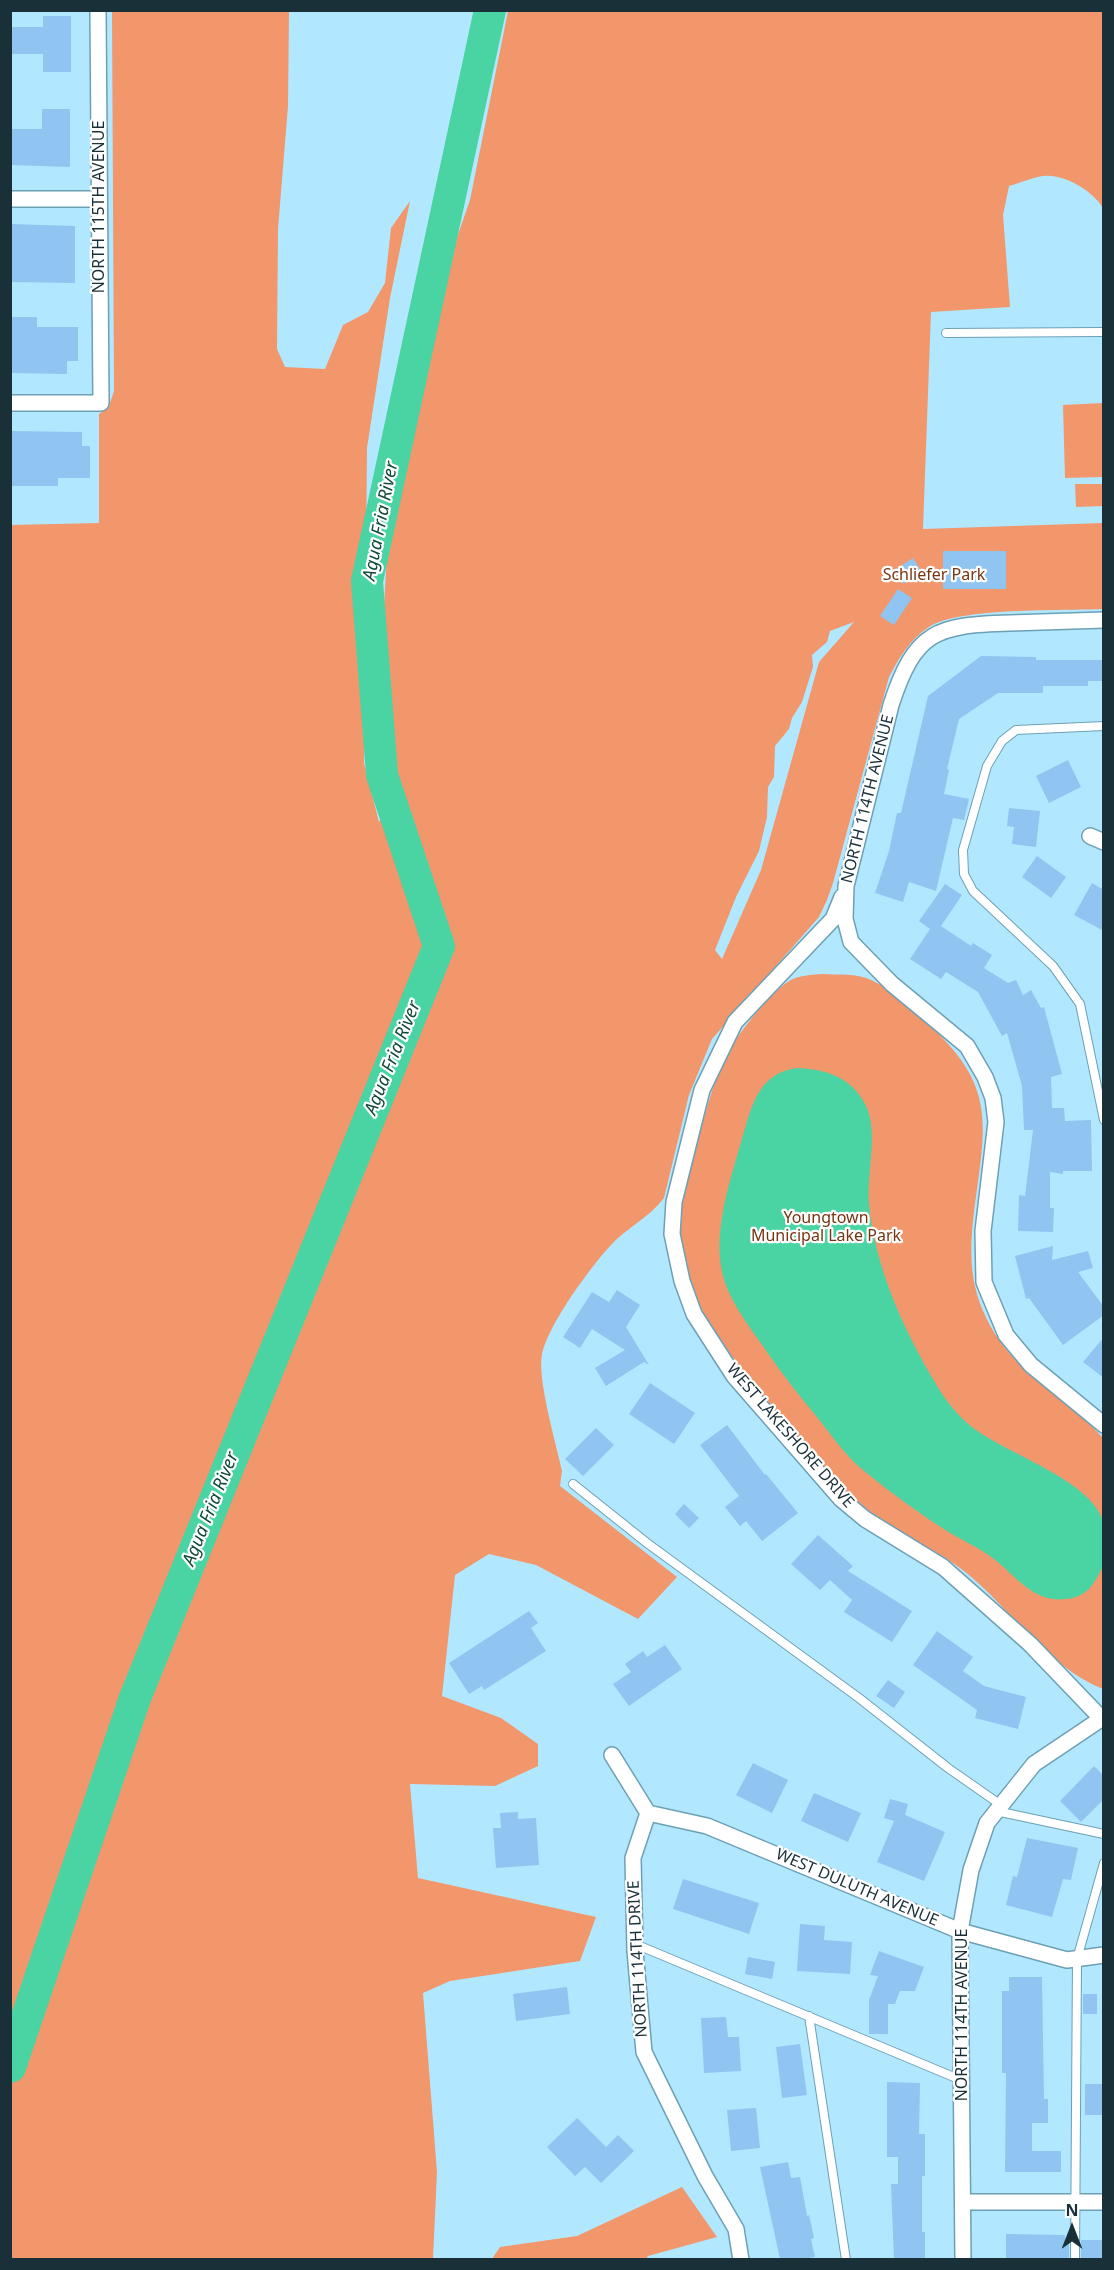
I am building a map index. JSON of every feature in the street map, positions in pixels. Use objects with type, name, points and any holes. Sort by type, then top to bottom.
[{"type":"street","name":"NORTH 115TH AVENUE","points":[[10,403],[101,403],[98,10]]},
{"type":"street","points":[[10,199],[99,199]]},
{"type":"street","name":"NORTH 114TH AVENUE","points":[[1104,620],[967,624],[935,635],[918,649],[904,669],[891,705],[846,886],[845,919],[851,942],[892,984],[967,1047],[985,1077],[993,1098],[996,1122],[983,1231],[984,1282],[1006,1335],[1031,1365],[1104,1425]]},
{"type":"street","name":"WEST LAKESHORE DRIVE","points":[[846,886],[833,919],[735,1022],[702,1090],[674,1202],[672,1234],[682,1281],[694,1314],[734,1376],[841,1500],[865,1519],[943,1567],[1030,1644],[1102,1717]]},
{"type":"street","name":"NORTH 114TH AVENUE","points":[[963,2259],[960,1931],[971,1870],[987,1822],[1034,1764],[1102,1717]]},
{"type":"street","points":[[612,1755],[648,1813]]},
{"type":"street","name":"WEST DULUTH AVENUE","points":[[648,1813],[707,1826],[960,1931],[1067,1960],[1104,1955]]},
{"type":"street","name":"NORTH 114TH DRIVE","points":[[648,1813],[633,1858],[635,1944],[644,2052],[705,2176],[736,2229],[741,2259]]},
{"type":"street","points":[[963,2202],[1104,2202]]},
{"type":"lane","points":[[946,333],[1101,332]]},
{"type":"lane","points":[[1104,726],[1016,730],[1002,741],[987,766],[963,850],[964,874],[973,891],[1053,966],[1080,1004],[1104,1120]]},
{"type":"lane","points":[[573,1484],[647,1543],[859,1698],[999,1808],[1104,1834]]},
{"type":"lane","points":[[1075,2259],[1077,1959],[1104,1863]]},
{"type":"lane","points":[[635,1944],[961,2080]]},
{"type":"lane","points":[[809,2016],[846,2259]]},
{"type":"green space","name":"Schliefer Park","points":[[112,11],[289,11],[288,106],[278,229],[277,349],[285,367],[325,369],[343,325],[368,312],[385,283],[391,228],[410,201],[390,298],[367,448],[364,763],[379,822],[394,798],[384,607],[394,428],[414,384],[422,338],[470,200],[508,11],[1103,11],[1103,208],[1081,187],[1059,177],[1041,176],[1009,186],[1003,215],[1010,307],[931,312],[923,529],[1103,523],[1103,609],[1013,611],[963,616],[929,627],[906,649],[889,677],[833,883],[819,917],[712,1039],[689,1095],[664,1198],[601,1256],[570,1298],[552,1328],[542,1354],[541,1365],[548,1411],[562,1471],[560,1486],[677,1577],[638,1619],[536,1565],[489,1554],[455,1575],[442,1696],[501,1718],[538,1744],[538,1766],[495,1786],[410,1784],[418,1878],[596,1917],[580,1961],[450,1981],[423,1993],[437,2172],[433,2259],[11,2259],[10,525],[99,523],[99,414],[109,406],[114,391]],"holes":[[[854,622],[819,662],[761,870],[722,959],[715,950],[736,897],[759,851],[767,817],[768,787],[774,777],[775,746],[789,729],[792,718],[802,702],[813,667],[812,655],[827,642],[830,631]]]},
{"type":"green space","points":[[1103,403],[1103,477],[1065,478],[1063,405]]},
{"type":"green space","points":[[1075,484],[1103,484],[1103,506],[1076,507]]},
{"type":"green space","name":"Youngtown Municipal Lake Park","points":[[822,974],[853,975],[865,978],[892,992],[948,1043],[965,1066],[976,1088],[982,1111],[983,1134],[971,1253],[977,1296],[992,1329],[1005,1348],[1036,1379],[1103,1438],[1103,1689],[1083,1679],[1048,1653],[969,1575],[880,1519],[843,1488],[808,1451],[728,1351],[700,1307],[690,1284],[683,1260],[680,1234],[681,1212],[687,1180],[721,1066],[741,1033],[771,996],[789,981]]},
{"type":"green space","points":[[682,2187],[717,2237],[648,2256],[646,2259],[492,2259],[500,2247],[577,2236]]},
{"type":"shaded area","points":[[796,1068],[818,1070],[837,1076],[853,1088],[866,1106],[872,1129],[869,1205],[872,1228],[884,1275],[902,1320],[943,1396],[972,1427],[1065,1480],[1082,1492],[1095,1506],[1104,1523],[1104,1560],[1096,1580],[1082,1594],[1072,1598],[1058,1599],[1035,1593],[997,1561],[950,1533],[863,1470],[841,1448],[788,1381],[736,1306],[727,1288],[720,1251],[720,1231],[727,1192],[750,1112],[759,1092],[773,1077],[783,1071]]},
{"type":"building","points":[[43,16],[71,16],[71,72],[43,72],[43,54],[10,54],[10,27],[43,27]]},
{"type":"building","points":[[42,109],[70,109],[70,167],[10,165],[10,129],[42,129]]},
{"type":"building","points":[[10,224],[75,226],[75,283],[10,282]]},
{"type":"building","points":[[10,317],[37,317],[37,327],[78,327],[78,361],[67,361],[67,374],[10,373]]},
{"type":"building","points":[[10,431],[82,432],[82,446],[90,446],[90,478],[58,478],[58,486],[10,486]]},
{"type":"building","points":[[943,551],[1006,551],[1006,589],[943,589]]},
{"type":"building","points":[[913,558],[922,572],[903,584],[894,570]]},
{"type":"building","points":[[898,589],[912,598],[894,625],[880,616]]},
{"type":"building","points":[[981,656],[1036,657],[1036,660],[1104,660],[1104,681],[1088,681],[1088,686],[1043,686],[1043,693],[998,693],[959,719],[947,769],[949,770],[944,794],[969,799],[964,820],[953,818],[936,891],[909,882],[903,902],[875,893],[889,851],[897,813],[901,813],[928,696]]},
{"type":"building","points":[[1068,760],[1081,787],[1049,803],[1036,776]]},
{"type":"building","points":[[1009,808],[1040,811],[1036,847],[1012,844],[1014,827],[1007,826]]},
{"type":"building","points":[[1037,856],[1066,877],[1051,898],[1022,877]]},
{"type":"building","points":[[1092,883],[1104,890],[1104,931],[1074,915]]},
{"type":"building","points":[[945,884],[962,895],[941,926],[971,946],[973,943],[992,955],[984,968],[1008,983],[1016,980],[1023,995],[1031,990],[1041,1008],[1044,1007],[1062,1074],[1051,1077],[1052,1108],[1064,1108],[1065,1121],[1091,1120],[1092,1171],[1063,1171],[1063,1174],[1050,1172],[1050,1208],[1054,1208],[1053,1232],[1018,1231],[1019,1195],[1025,1196],[1033,1130],[1024,1130],[1022,1086],[1007,1033],[1002,1036],[978,992],[946,972],[941,979],[910,959],[930,929],[919,921]]},
{"type":"building","points":[[1053,1246],[1052,1260],[1088,1251],[1093,1268],[1078,1272],[1104,1307],[1104,1315],[1063,1345],[1029,1298],[1026,1299],[1015,1256]]},
{"type":"building","points":[[617,1290],[640,1305],[626,1327],[649,1365],[644,1362],[606,1386],[595,1368],[625,1350],[592,1329],[580,1348],[563,1337],[592,1292],[609,1302]]},
{"type":"building","points":[[1104,1337],[1104,1378],[1083,1362]]},
{"type":"building","points":[[650,1383],[695,1413],[674,1444],[629,1414]]},
{"type":"building","points":[[727,1425],[765,1475],[798,1513],[762,1541],[746,1521],[740,1526],[725,1507],[739,1496],[700,1445]]},
{"type":"building","points":[[596,1428],[614,1445],[583,1476],[565,1459]]},
{"type":"building","points":[[684,1504],[699,1518],[689,1528],[675,1514]]},
{"type":"building","points":[[818,1535],[853,1566],[848,1571],[912,1611],[892,1642],[844,1612],[852,1600],[830,1580],[820,1590],[791,1564]]},
{"type":"building","points":[[529,1611],[538,1623],[531,1628],[546,1651],[484,1690],[482,1686],[469,1694],[449,1663]]},
{"type":"building","points":[[937,1631],[973,1657],[963,1671],[984,1686],[1026,1697],[1018,1729],[975,1718],[977,1710],[913,1665]]},
{"type":"building","points":[[665,1645],[682,1669],[629,1706],[613,1684],[631,1672],[625,1664],[643,1651],[647,1657]]},
{"type":"building","points":[[888,1680],[905,1692],[894,1708],[876,1696]]},
{"type":"building","points":[[753,1763],[788,1780],[772,1813],[736,1795]]},
{"type":"building","points":[[1094,1766],[1104,1776],[1104,1799],[1081,1822],[1060,1801]]},
{"type":"building","points":[[814,1793],[861,1813],[848,1842],[801,1821]]},
{"type":"building","points":[[890,1799],[908,1804],[905,1815],[945,1832],[924,1881],[877,1862],[894,1821],[884,1818]]},
{"type":"building","points":[[518,1812],[518,1819],[536,1818],[539,1865],[496,1868],[493,1828],[501,1828],[500,1813]]},
{"type":"building","points":[[1027,1838],[1078,1848],[1071,1880],[1063,1879],[1052,1917],[1006,1905],[1013,1876],[1017,1877]]},
{"type":"building","points":[[683,1879],[759,1903],[749,1934],[673,1909]]},
{"type":"building","points":[[800,1924],[825,1926],[824,1940],[852,1942],[850,1974],[797,1971]]},
{"type":"building","points":[[879,1951],[924,1967],[915,1991],[900,1991],[895,2004],[888,2004],[888,2034],[869,2034],[869,2000],[878,1976],[870,1975]]},
{"type":"building","points":[[748,1957],[775,1962],[772,1979],[745,1974]]},
{"type":"building","points":[[1009,1977],[1042,1977],[1044,2099],[1048,2099],[1048,2123],[1032,2123],[1032,2151],[1061,2151],[1061,2172],[1005,2172],[1006,2073],[1002,2073],[1002,1991],[1009,1991]]},
{"type":"building","points":[[567,1987],[570,2014],[516,2021],[513,1994]]},
{"type":"building","points":[[1083,1994],[1097,1994],[1097,2014],[1083,2014]]},
{"type":"building","points":[[726,2017],[728,2037],[739,2037],[741,2071],[704,2073],[701,2018]]},
{"type":"building","points":[[800,2044],[807,2095],[782,2098],[776,2047]]},
{"type":"building","points":[[887,2082],[920,2083],[919,2134],[925,2134],[922,2232],[925,2232],[925,2259],[894,2259],[891,2184],[898,2184],[898,2157],[887,2157]]},
{"type":"building","points":[[1085,2084],[1104,2084],[1104,2115],[1085,2115]]},
{"type":"building","points":[[756,2108],[760,2148],[731,2151],[727,2110]]},
{"type":"building","points":[[577,2118],[606,2147],[618,2135],[634,2151],[601,2183],[585,2167],[575,2176],[547,2147]]},
{"type":"building","points":[[788,2162],[791,2178],[800,2177],[807,2216],[809,2215],[814,2238],[811,2239],[815,2257],[780,2259],[760,2167]]},
{"type":"building","points":[[1006,2234],[1065,2235],[1065,2240],[1069,2240],[1069,2259],[1006,2259]]},
{"type":"building","points":[[1081,2240],[1104,2240],[1104,2259],[1081,2259]]},
{"type":"waterway","name":"Agua Fria River","points":[[10,2067],[135,1698],[439,946],[382,775],[367,581],[490,10]]}]
